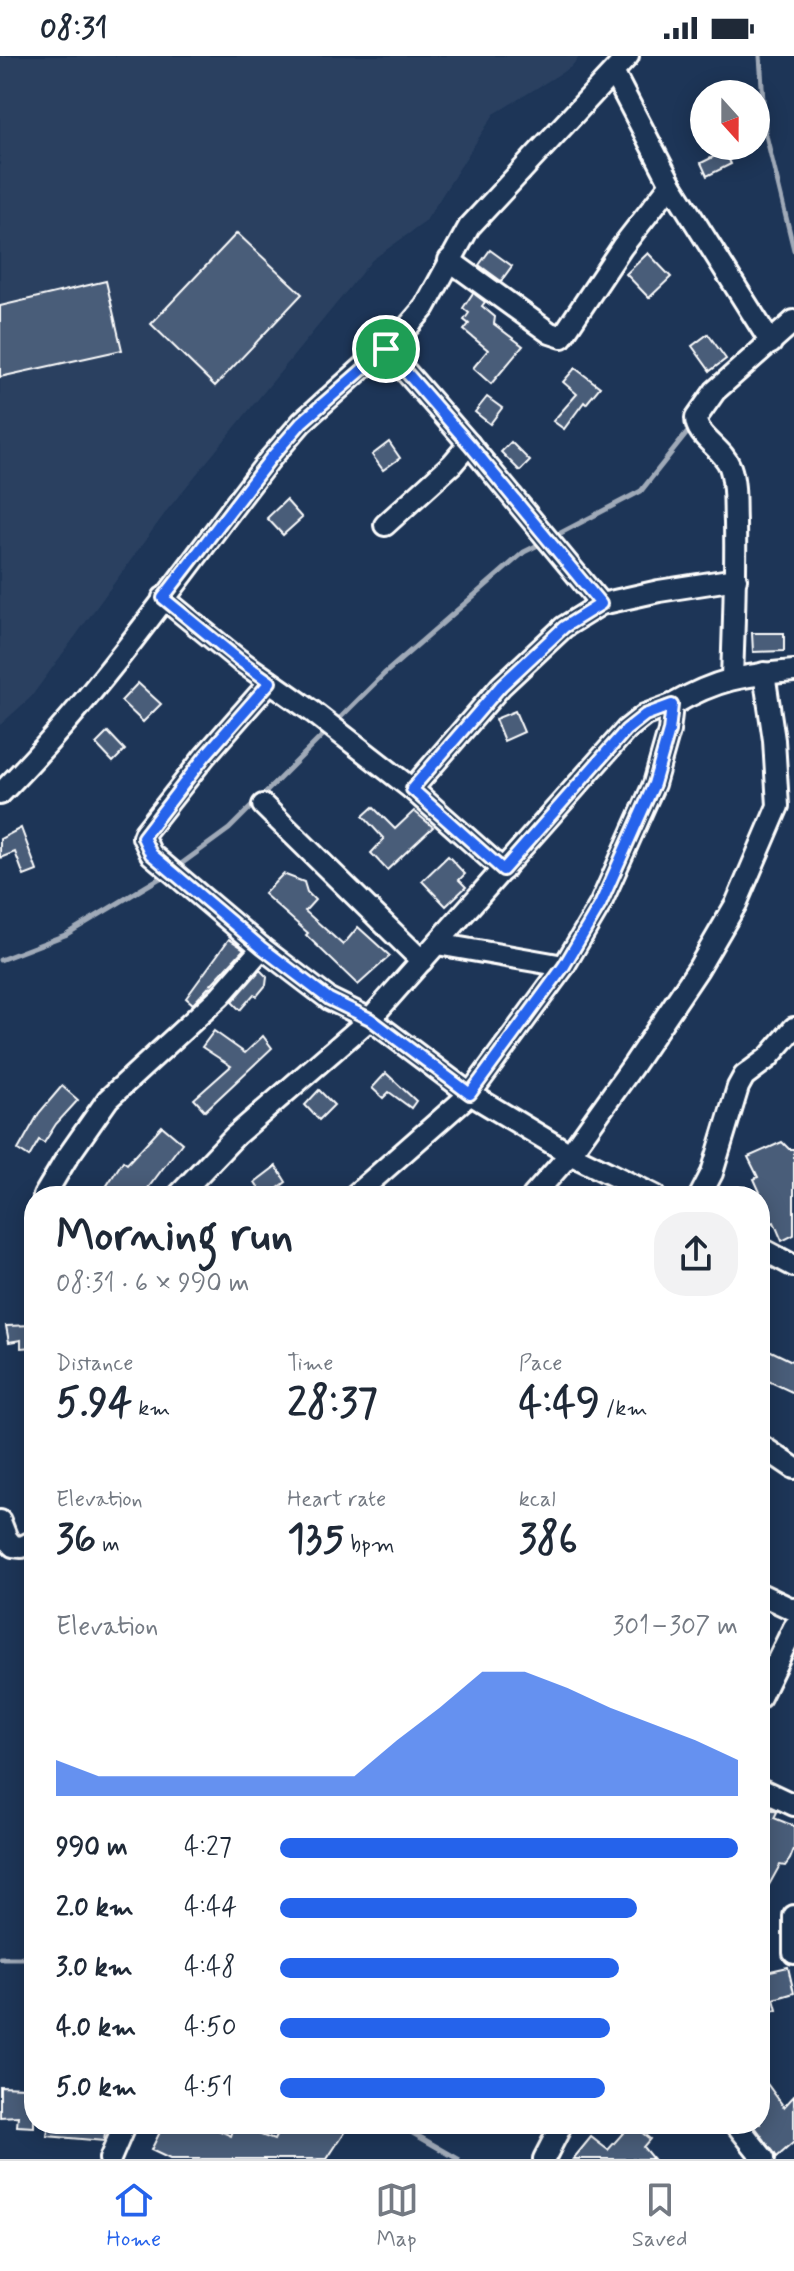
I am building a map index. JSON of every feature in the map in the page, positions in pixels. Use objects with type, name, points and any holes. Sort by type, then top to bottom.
[{"type":"street","points":[[0,794],[74,712],[270,459],[302,422],[386,349],[425,307],[469,227],[628,56]]},
{"type":"street","points":[[614,74],[671,184],[771,343]]},
{"type":"street","points":[[449,260],[550,333],[562,337],[622,247],[671,184]]},
{"type":"street","points":[[732,677],[736,579],[734,489],[730,467],[720,449],[696,425],[696,418],[715,391],[794,321]]},
{"type":"street","points":[[386,349],[601,604]]},
{"type":"street","points":[[385,525],[452,464],[469,444]]},
{"type":"street","points":[[412,789],[501,686],[564,627],[601,604],[736,579]]},
{"type":"street","points":[[163,598],[239,660],[313,712],[412,789],[503,870]]},
{"type":"street","points":[[188,1186],[235,1136],[370,1019],[626,730],[645,715],[732,677],[794,671]]},
{"type":"street","points":[[542,1186],[570,1154],[698,969],[736,904],[778,806],[774,740],[764,673]]},
{"type":"street","points":[[270,682],[205,756],[143,837],[151,854],[262,948],[329,999],[370,1019],[470,1094],[570,1154],[635,1186]]},
{"type":"street","points":[[365,1186],[470,1094],[564,966],[600,905],[654,784],[669,731],[672,705]]},
{"type":"street","points":[[263,805],[422,961]]},
{"type":"street","points":[[437,944],[564,966]]},
{"type":"street","points":[[50,1186],[108,1099],[220,996],[262,948]]},
{"type":"street","points":[[705,1186],[744,1076],[768,1058],[794,1028]]},
{"type":"street","points":[[770,1253],[794,1266]]},
{"type":"street","points":[[770,1452],[794,1468]]},
{"type":"street","points":[[0,1521],[13,1546],[24,1546]]},
{"type":"street","points":[[770,1599],[794,1610]]},
{"type":"street","points":[[770,1677],[793,1631]]},
{"type":"street","points":[[770,1794],[794,1805]]},
{"type":"street","points":[[794,1916],[794,1953]]},
{"type":"street","points":[[110,2159],[121,2134]]},
{"type":"street","points":[[544,2159],[557,2134]]},
{"type":"street","points":[[744,2134],[764,2159]]},
{"type":"shaded area","points":[[0,56],[580,56],[571,67],[494,114],[425,222],[372,260],[168,509],[31,697],[0,725]]},
{"type":"building","points":[[729,160],[731,164],[707,176],[701,163]]},
{"type":"building","points":[[237,233],[302,294],[215,386],[151,324]]},
{"type":"building","points":[[490,250],[512,266],[501,281],[479,265]]},
{"type":"building","points":[[648,253],[671,277],[649,298],[626,274]]},
{"type":"building","points":[[106,281],[122,350],[0,377],[0,306]]},
{"type":"building","points":[[473,293],[485,302],[482,306],[495,317],[494,324],[523,346],[491,384],[473,368],[488,350],[464,330],[469,324],[464,320],[469,313],[463,308]]},
{"type":"building","points":[[708,334],[726,359],[710,371],[692,346]]},
{"type":"building","points":[[575,368],[600,387],[564,429],[553,421],[577,394],[563,382]]},
{"type":"building","points":[[487,397],[502,408],[490,424],[475,412]]},
{"type":"building","points":[[389,442],[400,458],[383,470],[372,455]]},
{"type":"building","points":[[511,442],[530,461],[520,471],[501,452]]},
{"type":"building","points":[[286,500],[302,518],[283,535],[267,518]]},
{"type":"building","points":[[752,633],[784,633],[784,651],[753,652]]},
{"type":"building","points":[[138,683],[161,704],[143,722],[121,701]]},
{"type":"building","points":[[515,711],[524,732],[504,741],[495,719]]},
{"type":"building","points":[[108,732],[125,750],[113,762],[96,744]]},
{"type":"building","points":[[373,807],[395,829],[414,811],[433,827],[387,870],[371,853],[384,839],[363,816]]},
{"type":"building","points":[[21,828],[37,871],[24,876],[15,852],[0,858],[0,839]]},
{"type":"building","points":[[448,856],[465,874],[459,880],[466,887],[446,906],[422,881]]},
{"type":"building","points":[[283,874],[304,882],[307,892],[315,900],[305,911],[343,945],[358,927],[390,956],[358,985],[306,935],[308,933],[264,894]]},
{"type":"building","points":[[229,939],[244,949],[193,1004],[186,998]]},
{"type":"building","points":[[260,970],[267,977],[266,985],[240,1010],[232,1002]]},
{"type":"building","points":[[214,1031],[245,1053],[263,1036],[272,1048],[205,1111],[194,1099],[231,1066],[202,1047]]},
{"type":"building","points":[[386,1073],[416,1101],[411,1108],[389,1092],[383,1098],[372,1088]]},
{"type":"building","points":[[62,1086],[78,1100],[44,1143],[39,1140],[29,1157],[18,1150],[39,1113]]},
{"type":"building","points":[[319,1090],[334,1105],[319,1120],[305,1105]]},
{"type":"building","points":[[162,1126],[182,1143],[150,1186],[107,1186],[123,1161],[127,1164]]},
{"type":"building","points":[[782,1142],[789,1149],[794,1149],[794,1235],[782,1241],[774,1222],[770,1224],[770,1186],[757,1186],[754,1179],[758,1177],[748,1157]]},
{"type":"building","points":[[276,1166],[286,1182],[281,1186],[258,1186],[255,1182]]},
{"type":"building","points":[[24,1325],[24,1348],[21,1348],[21,1340],[9,1342],[6,1326]]},
{"type":"building","points":[[770,1350],[794,1362],[794,1393],[770,1382]]},
{"type":"building","points":[[770,1809],[777,1812],[774,1818],[794,1826],[794,1849],[785,1866],[780,1865],[770,1883]]},
{"type":"building","points":[[788,1967],[794,1993],[774,1999],[777,2010],[770,2012],[770,1971]]},
{"type":"building","points":[[0,2086],[24,2087],[24,2126],[17,2126],[18,2116],[0,2117]]},
{"type":"building","points":[[770,2088],[784,2107],[794,2096],[794,2142],[777,2157],[760,2134],[770,2134]]},
{"type":"building","points":[[47,2134],[105,2134],[104,2141]]},
{"type":"building","points":[[159,2134],[258,2134],[274,2140],[277,2134],[343,2134],[327,2159],[170,2159],[151,2150]]},
{"type":"building","points":[[622,2134],[644,2134],[650,2139],[643,2147],[653,2159],[573,2159],[591,2137],[608,2150]]},
{"type":"waterway","points":[[760,56],[765,131],[794,250]]},
{"type":"waterway","points":[[551,538],[641,491],[691,428]]},
{"type":"waterway","points":[[336,722],[384,674],[524,552],[542,543]]},
{"type":"waterway","points":[[177,867],[229,829],[329,729]]},
{"type":"waterway","points":[[0,960],[65,935],[165,875]]},
{"type":"waterway","points":[[0,1958],[24,1958]]},
{"type":"waterway","points":[[414,2134],[458,2159]]},
{"type":"route","points":[[386,349],[601,604],[564,627],[501,686],[412,789],[503,870],[626,730],[645,715],[672,705],[669,731],[654,784],[600,905],[564,966],[470,1094],[370,1019],[329,999],[262,948],[151,854],[143,837],[205,756],[270,682],[163,598],[302,422],[386,349]]}]
